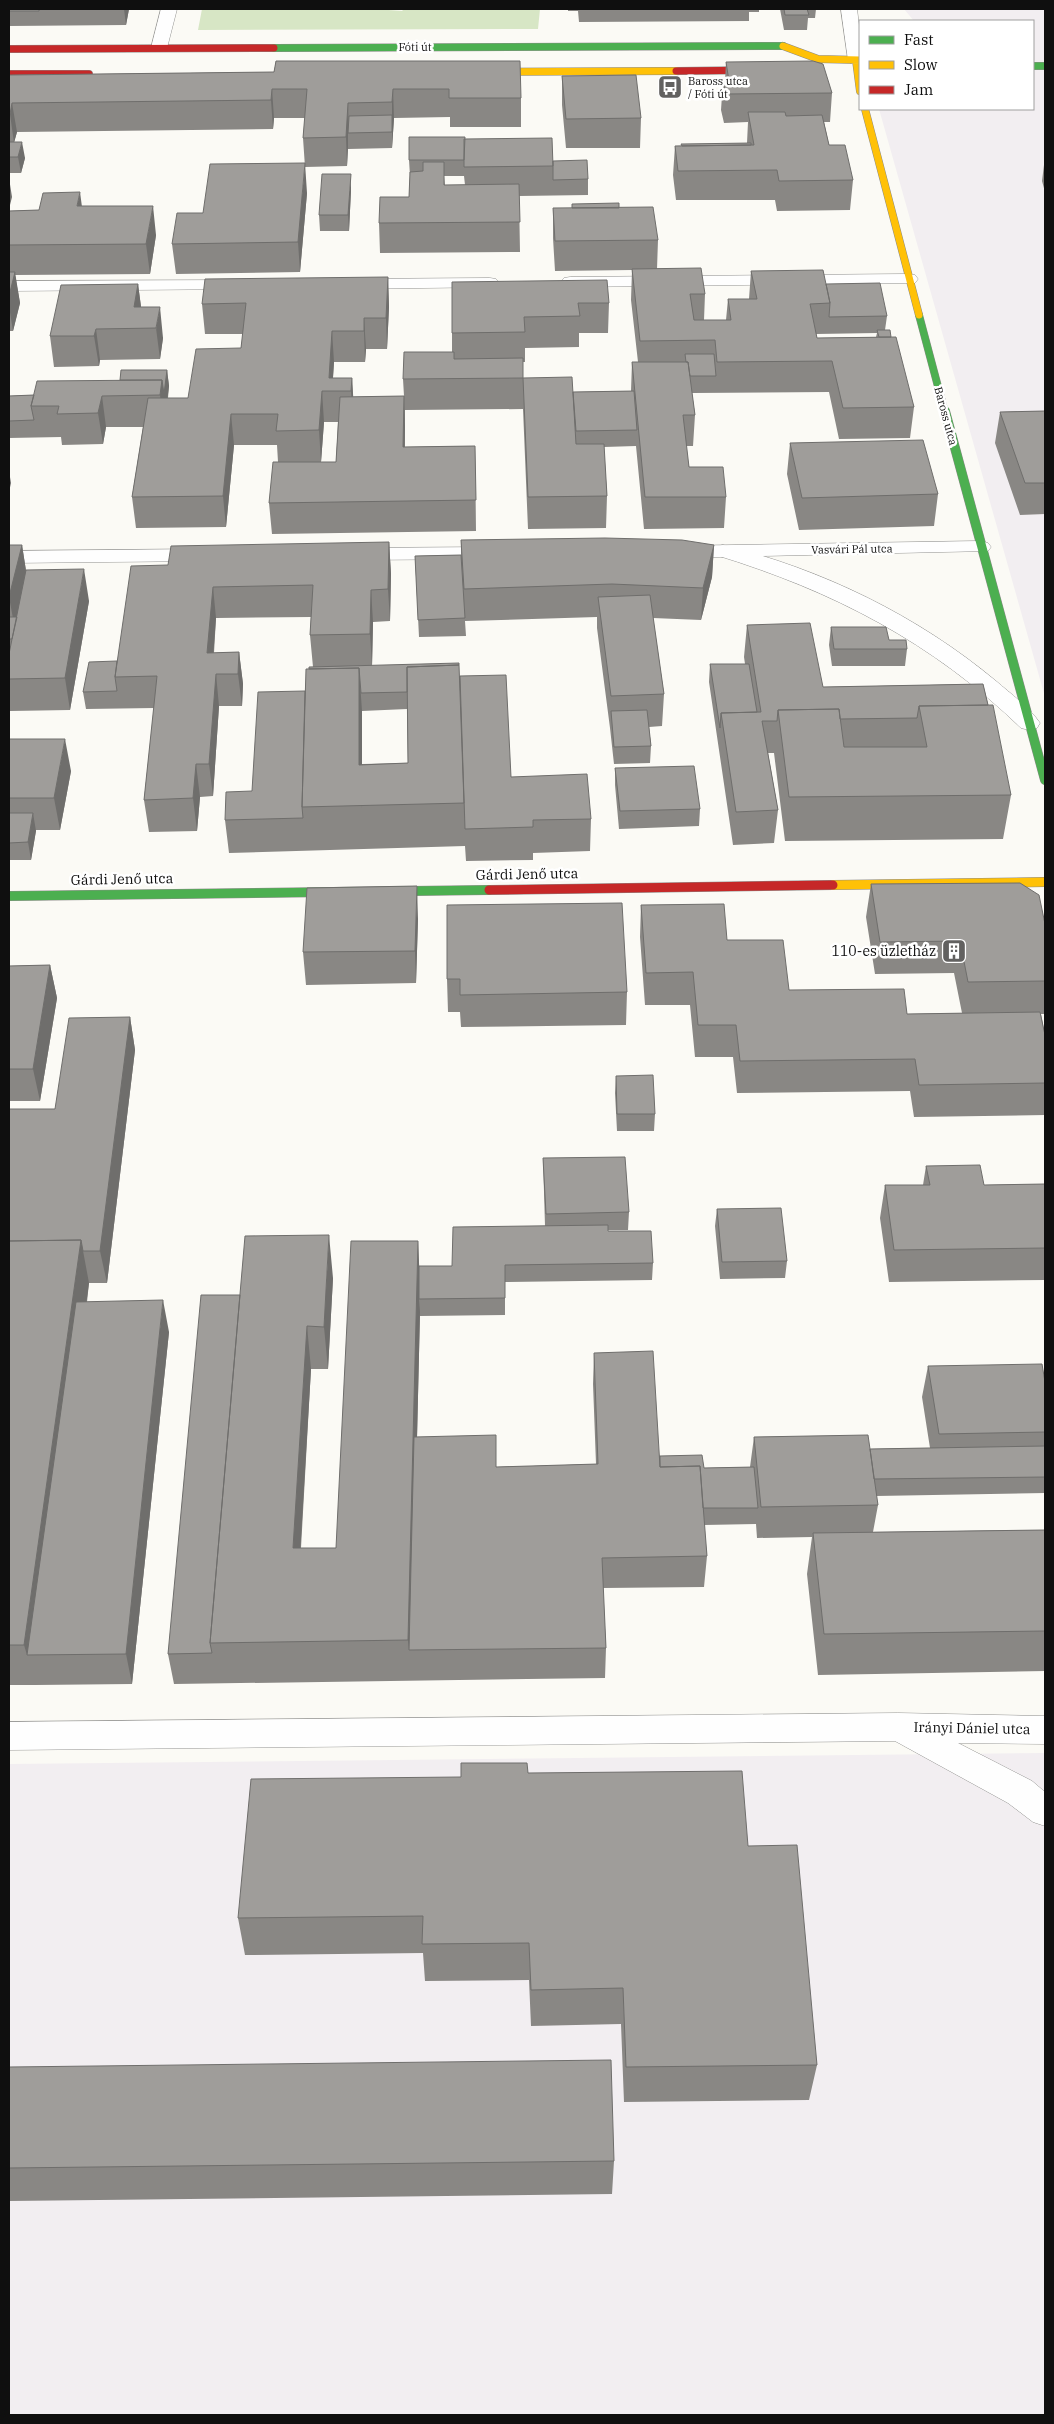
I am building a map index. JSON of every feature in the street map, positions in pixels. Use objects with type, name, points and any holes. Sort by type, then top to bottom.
[{"type":"street","points":[[159,48],[169,9]]},
{"type":"street","points":[[849,9],[859,76]]},
{"type":"street","name":"Fóti út","points":[[9,49],[783,46],[818,59],[858,60]]},
{"type":"street","name":"Fóti út","points":[[803,64],[818,59]]},
{"type":"street","points":[[470,72],[778,70]]},
{"type":"street","points":[[9,74],[97,74]]},
{"type":"street","name":"Baross utca","points":[[865,110],[909,279],[1045,780]]},
{"type":"street","points":[[557,282],[909,279]]},
{"type":"street","points":[[328,284],[507,282]]},
{"type":"street","points":[[9,286],[258,284]]},
{"type":"street","name":"Vasvári Pál utca","points":[[653,552],[981,547]]},
{"type":"street","points":[[723,551],[791,572],[855,600],[902,626],[971,671],[1001,695],[1029,723]]},
{"type":"street","points":[[336,554],[514,553]]},
{"type":"street","points":[[9,557],[227,555]]},
{"type":"street","name":"Gárdi Jenő utca","points":[[9,896],[1045,882]]},
{"type":"street","points":[[898,1727],[1020,1792],[1045,1811]]},
{"type":"street","name":"Irányi Dániel utca","points":[[9,1736],[898,1727],[1045,1730]]},
{"type":"shaded area","points":[[904,9],[1045,9],[1045,697],[879,110],[1034,110],[1034,20],[913,20]]},
{"type":"shaded area","points":[[1045,1753],[1045,2415],[9,2415],[9,1764]]},
{"type":"green space","points":[[202,9],[374,9],[403,11],[401,9],[540,9],[538,29],[198,30]]},
{"type":"building","points":[[9,9],[39,9],[39,11],[9,11]]},
{"type":"building","points":[[784,9],[807,9],[809,15],[785,15]]},
{"type":"building","points":[[276,61],[520,61],[521,98],[449,98],[449,89],[393,89],[392,102],[348,103],[346,137],[303,138],[307,89],[272,89],[271,100],[12,103],[9,114],[9,75],[274,72]]},
{"type":"building","points":[[813,61],[823,64],[832,93],[726,94],[723,81],[729,81],[726,62]]},
{"type":"building","points":[[636,75],[641,118],[566,119],[562,76]]},
{"type":"building","points":[[748,112],[785,112],[786,116],[822,115],[829,145],[845,145],[853,180],[779,181],[777,170],[678,171],[675,146],[754,145]]},
{"type":"building","points":[[392,115],[392,132],[348,133],[349,116]]},
{"type":"building","points":[[409,137],[465,137],[464,160],[409,160]]},
{"type":"building","points":[[552,138],[553,166],[464,167],[464,139]]},
{"type":"building","points":[[9,142],[22,142],[18,157],[9,157]]},
{"type":"building","points":[[751,143],[751,145],[682,146],[681,144]]},
{"type":"building","points":[[587,160],[588,179],[553,180],[553,161]]},
{"type":"building","points":[[423,162],[444,162],[444,185],[519,184],[520,222],[379,223],[380,197],[409,197],[410,172],[423,171]]},
{"type":"building","points":[[305,163],[298,242],[172,244],[177,213],[203,213],[210,164]]},
{"type":"building","points":[[322,174],[351,174],[348,215],[319,215]]},
{"type":"building","points":[[80,192],[77,206],[153,206],[146,244],[9,245],[9,211],[39,210],[43,193]]},
{"type":"building","points":[[619,203],[619,208],[572,208],[572,204]]},
{"type":"building","points":[[653,207],[658,240],[555,241],[553,208]]},
{"type":"building","points":[[701,268],[705,294],[690,294],[694,320],[731,320],[728,299],[757,299],[751,271],[823,270],[830,303],[810,304],[817,338],[896,337],[914,407],[843,408],[832,361],[717,362],[715,340],[640,341],[632,269]]},
{"type":"building","points":[[9,272],[15,272],[9,296]]},
{"type":"building","points":[[388,277],[386,318],[364,318],[364,331],[332,331],[329,378],[352,378],[351,391],[322,391],[319,430],[276,431],[278,414],[231,414],[223,496],[132,497],[148,398],[188,398],[196,349],[241,348],[246,303],[202,304],[205,279]]},
{"type":"building","points":[[607,280],[609,303],[578,303],[580,316],[524,317],[525,332],[452,333],[452,282]]},
{"type":"building","points":[[880,283],[887,316],[829,317],[830,303],[826,284]]},
{"type":"building","points":[[138,284],[134,307],[160,307],[156,328],[96,329],[94,336],[50,336],[61,285]]},
{"type":"building","points":[[877,330],[890,330],[891,337],[879,337]]},
{"type":"building","points":[[404,352],[454,352],[454,359],[523,358],[523,378],[403,379]]},
{"type":"building","points":[[685,354],[714,354],[716,376],[690,376]]},
{"type":"building","points":[[632,362],[688,362],[695,415],[683,415],[689,467],[723,467],[726,497],[645,497]]},
{"type":"building","points":[[121,370],[167,370],[164,394],[162,380],[120,380]]},
{"type":"building","points":[[572,377],[576,444],[604,444],[607,496],[528,497],[523,378]]},
{"type":"building","points":[[162,380],[160,395],[102,396],[98,413],[57,414],[59,406],[31,406],[37,381]]},
{"type":"building","points":[[634,391],[637,430],[576,431],[573,392]]},
{"type":"building","points":[[34,395],[31,406],[34,420],[9,421],[9,396]]},
{"type":"building","points":[[404,396],[403,447],[475,446],[476,500],[269,503],[273,462],[336,462],[340,397]]},
{"type":"building","points":[[1045,411],[1045,483],[1025,483],[1000,412]]},
{"type":"building","points":[[923,440],[938,494],[802,498],[790,443]]},
{"type":"building","points":[[605,538],[682,540],[714,545],[703,588],[612,584],[464,589],[461,540]]},
{"type":"building","points":[[389,542],[388,589],[371,590],[370,634],[310,635],[313,585],[213,587],[207,653],[239,652],[238,674],[216,674],[209,764],[196,764],[193,798],[144,800],[157,676],[115,677],[131,566],[168,565],[171,546]]},
{"type":"building","points":[[9,545],[22,545],[9,597]]},
{"type":"building","points":[[461,555],[465,618],[418,620],[415,556]]},
{"type":"building","points":[[84,569],[65,678],[9,679],[9,654],[26,570]]},
{"type":"building","points":[[650,595],[664,694],[611,696],[598,597]]},
{"type":"building","points":[[9,617],[17,617],[12,639],[9,639]]},
{"type":"building","points":[[810,623],[823,687],[983,684],[988,705],[919,706],[917,718],[840,719],[839,709],[778,710],[777,721],[762,721],[778,810],[736,812],[721,713],[761,712],[747,625]]},
{"type":"building","points":[[831,627],[886,627],[889,640],[906,640],[907,649],[834,649]]},
{"type":"building","points":[[117,661],[115,677],[117,691],[83,692],[89,662]]},
{"type":"building","points":[[459,663],[459,665],[407,667],[407,692],[361,693],[359,668],[309,669],[309,667]]},
{"type":"building","points":[[710,664],[749,664],[757,712],[721,713],[720,728]]},
{"type":"building","points":[[459,665],[464,803],[302,807],[306,669],[359,668],[359,765],[408,763],[407,667]]},
{"type":"building","points":[[506,675],[511,777],[587,774],[591,819],[533,820],[533,827],[465,829],[460,676]]},
{"type":"building","points":[[305,691],[303,818],[225,820],[226,792],[252,791],[258,692]]},
{"type":"building","points":[[993,705],[1011,795],[789,797],[778,710],[839,709],[844,747],[927,747],[919,706]]},
{"type":"building","points":[[647,710],[651,746],[614,747],[611,711]]},
{"type":"building","points":[[9,739],[65,739],[54,798],[9,798]]},
{"type":"building","points":[[694,766],[700,809],[620,811],[615,768]]},
{"type":"building","points":[[9,813],[33,813],[28,842],[9,843]]},
{"type":"building","points":[[1020,883],[1039,895],[1045,924],[1045,981],[968,982],[960,941],[880,942],[871,884]]},
{"type":"building","points":[[417,886],[415,951],[303,952],[307,888]]},
{"type":"building","points":[[622,903],[627,992],[460,995],[460,979],[447,979],[447,905]]},
{"type":"building","points":[[724,904],[727,940],[783,940],[789,990],[904,989],[907,1014],[1040,1012],[1045,1035],[1045,1083],[919,1085],[915,1059],[740,1061],[736,1025],[698,1025],[693,972],[646,973],[641,905]]},
{"type":"building","points":[[50,965],[33,1069],[9,1069],[9,966]]},
{"type":"building","points":[[130,1017],[100,1251],[83,1251],[81,1240],[9,1241],[9,1109],[55,1109],[69,1018]]},
{"type":"building","points":[[653,1075],[655,1114],[617,1114],[616,1076]]},
{"type":"building","points":[[625,1157],[629,1212],[546,1214],[543,1158]]},
{"type":"building","points":[[980,1165],[984,1185],[1045,1184],[1045,1248],[894,1250],[885,1185],[930,1185],[926,1166]]},
{"type":"building","points":[[781,1208],[787,1261],[722,1262],[717,1209]]},
{"type":"building","points":[[608,1225],[608,1231],[651,1231],[653,1263],[505,1265],[505,1298],[419,1299],[419,1266],[452,1266],[453,1227]]},
{"type":"building","points":[[329,1235],[324,1327],[307,1326],[293,1548],[336,1548],[351,1241],[418,1241],[408,1640],[210,1643],[245,1236]]},
{"type":"building","points":[[81,1240],[24,1645],[9,1645],[9,1241]]},
{"type":"building","points":[[201,1295],[240,1295],[210,1643],[212,1653],[168,1654]]},
{"type":"building","points":[[163,1300],[126,1654],[27,1655],[76,1302]]},
{"type":"building","points":[[653,1351],[660,1467],[700,1466],[707,1556],[602,1558],[606,1648],[409,1650],[414,1437],[496,1435],[496,1467],[598,1464],[594,1353]]},
{"type":"building","points":[[1042,1364],[1045,1382],[1045,1432],[939,1434],[928,1366]]},
{"type":"building","points":[[868,1435],[878,1505],[761,1507],[754,1437]]},
{"type":"building","points":[[1045,1446],[1045,1477],[874,1479],[870,1449]]},
{"type":"building","points":[[702,1455],[704,1468],[754,1467],[758,1508],[703,1508],[700,1466],[660,1467],[660,1456]]},
{"type":"building","points":[[1045,1530],[1045,1631],[824,1634],[813,1533]]},
{"type":"building","points":[[461,1763],[527,1763],[528,1773],[742,1771],[748,1846],[797,1845],[817,2065],[626,2067],[623,1988],[531,1990],[529,1943],[422,1944],[423,1916],[238,1918],[251,1779],[461,1777]]},
{"type":"building","points":[[611,2060],[614,2161],[9,2168],[9,2067]]},
{"type":"traffic: fast","points":[[274,48],[783,46]]},
{"type":"traffic: fast","points":[[1034,66],[1045,66]]},
{"type":"traffic: fast","points":[[919,315],[1045,780]]},
{"type":"traffic: fast","points":[[9,896],[489,890]]},
{"type":"traffic: slow","points":[[783,46],[818,59],[859,60]]},
{"type":"traffic: slow","points":[[856,60],[859,83]]},
{"type":"traffic: slow","points":[[482,72],[676,71]]},
{"type":"traffic: slow","points":[[865,110],[919,315]]},
{"type":"traffic: slow","points":[[833,885],[1045,882]]},
{"type":"traffic: jam","points":[[9,49],[274,48]]},
{"type":"traffic: jam","points":[[676,71],[764,70]]},
{"type":"traffic: jam","points":[[9,74],[89,74]]},
{"type":"traffic: jam","points":[[489,890],[833,885]]},
{"type":"place","name":"Baross utca / Fóti út","points":[[670,87]]},
{"type":"place","name":"110-es üzletház","points":[[954,951]]}]
